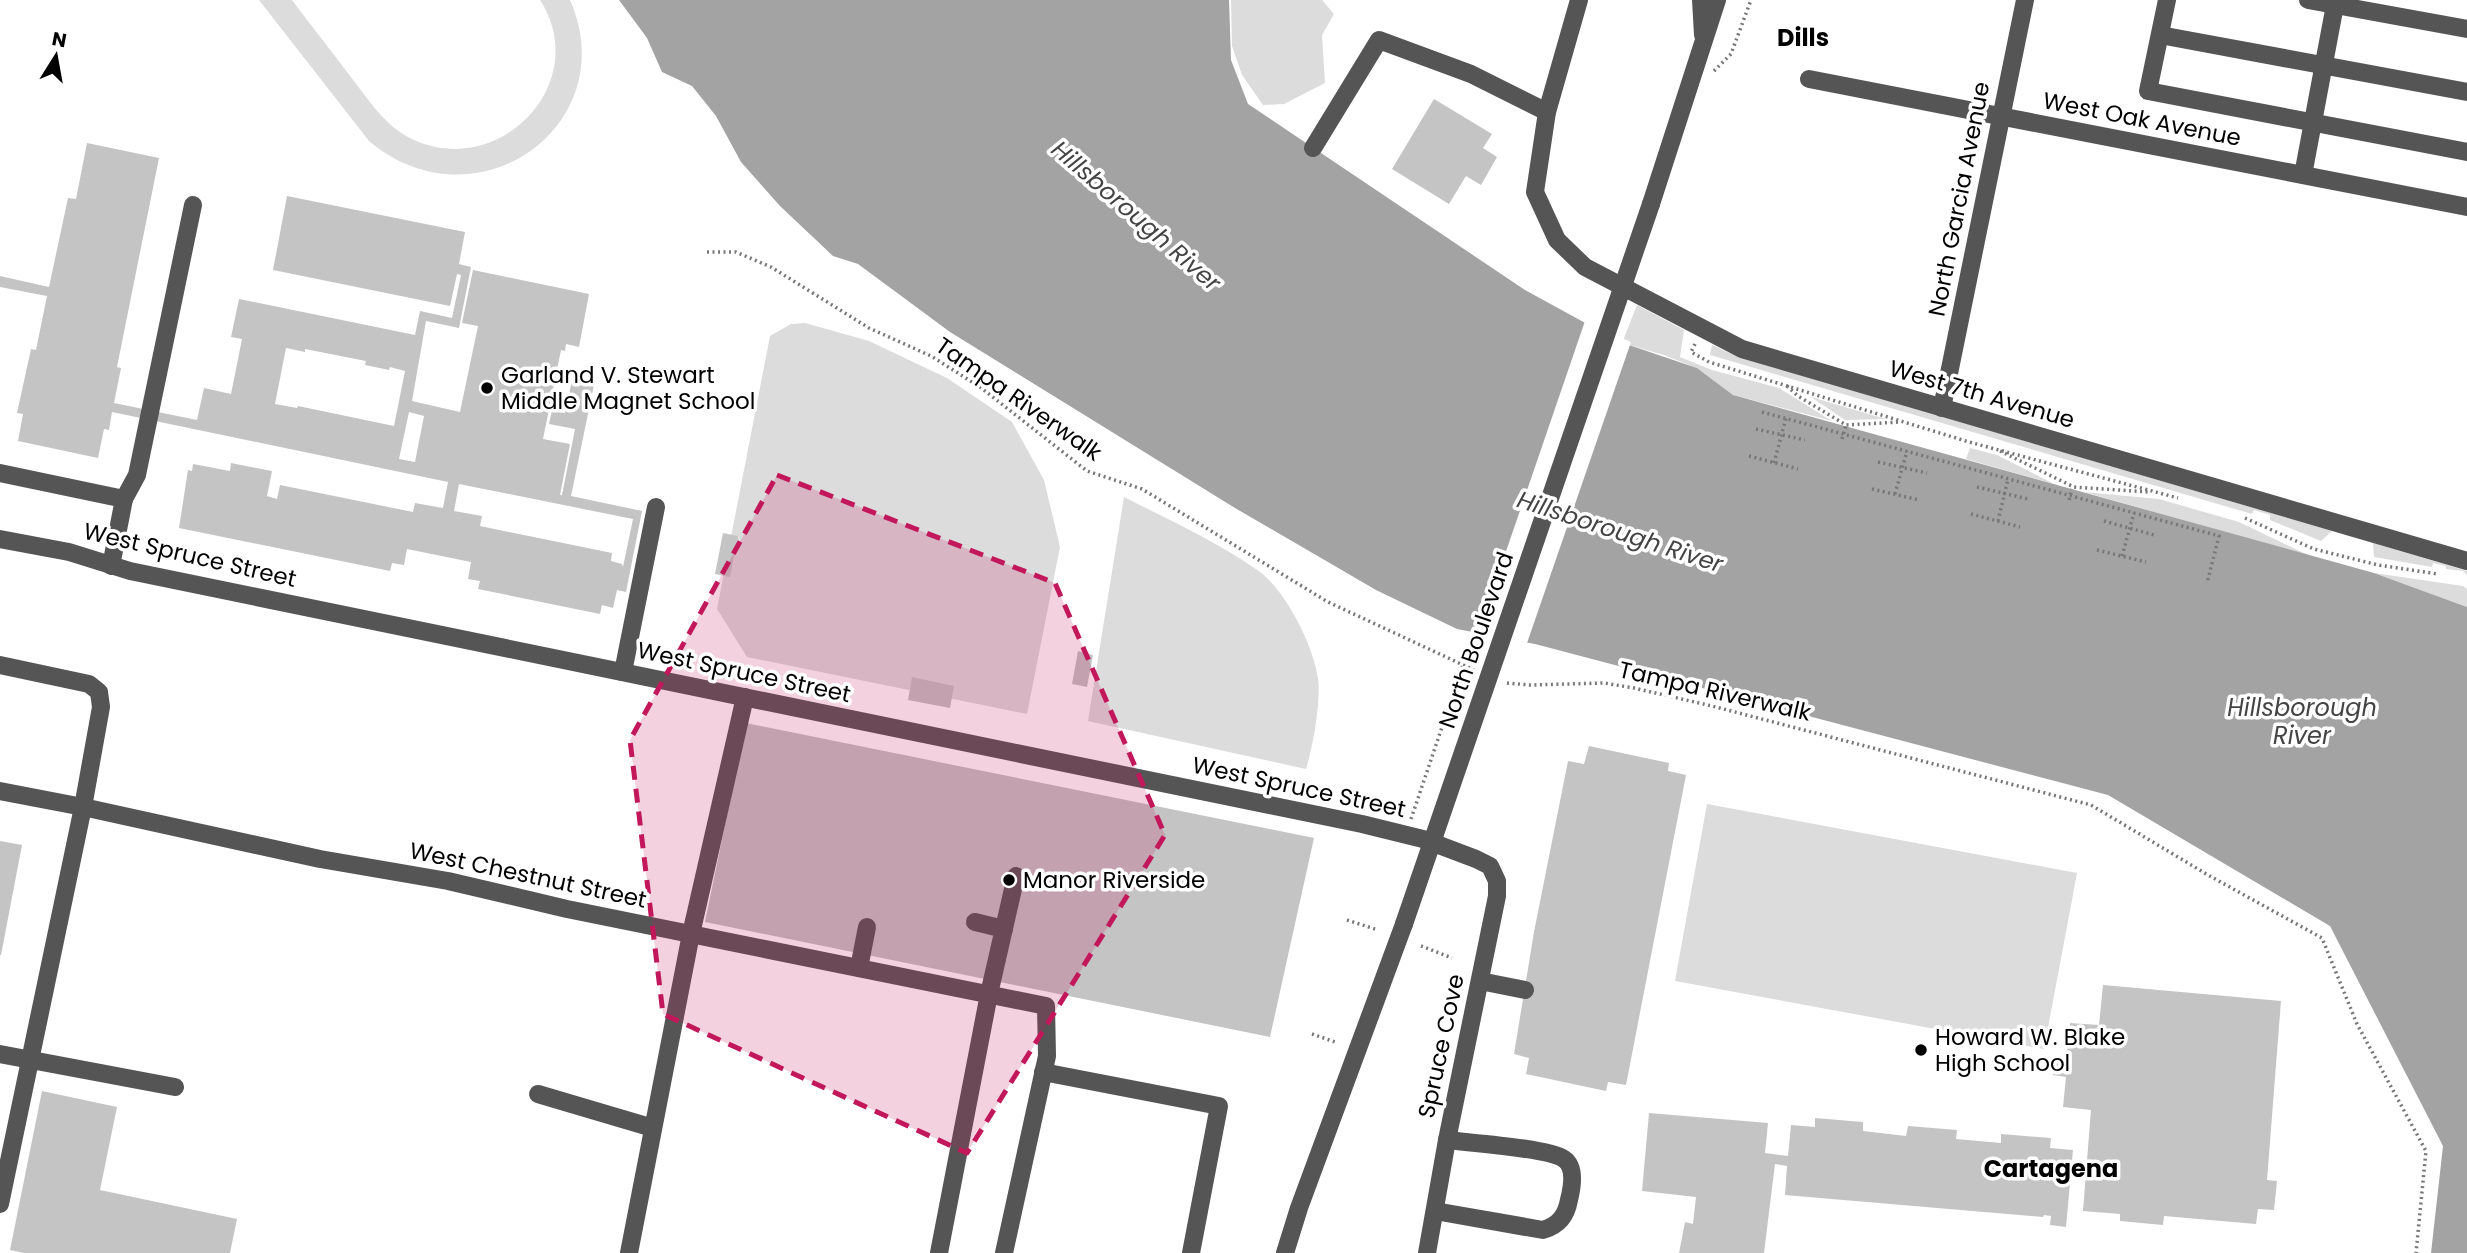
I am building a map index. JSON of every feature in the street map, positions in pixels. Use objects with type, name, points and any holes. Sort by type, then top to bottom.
[{"type":"street","points":[[1313,148],[1379,40],[1471,74],[1547,112],[1578,0]]},
{"type":"street","name":"North Boulevard","points":[[1701,0],[1703,39]]},
{"type":"street","name":"North Boulevard","points":[[1285,1253],[1404,924],[1651,204],[1717,0]]},
{"type":"street","points":[[1703,39],[1728,0]]},
{"type":"street","name":"North Garcia Avenue","points":[[1942,408],[2025,0]]},
{"type":"street","points":[[2167,0],[2148,91],[2467,152]]},
{"type":"street","points":[[2308,0],[2467,29]]},
{"type":"street","points":[[2303,175],[2335,5]]},
{"type":"street","points":[[2160,35],[2467,92]]},
{"type":"street","name":"West Oak Avenue","points":[[1808,79],[2467,207]]},
{"type":"street","name":"West 7th Avenue","points":[[1547,112],[1535,192],[1558,240],[1586,267],[1742,349],[2467,561]]},
{"type":"street","points":[[111,566],[124,499],[137,475],[193,205]]},
{"type":"street","points":[[0,473],[124,499]]},
{"type":"street","points":[[623,672],[656,507]]},
{"type":"street","name":"West Spruce Street","points":[[0,539],[69,552],[111,566],[1362,824],[1423,839],[1476,859]]},
{"type":"street","points":[[0,665],[89,684],[99,692],[101,707],[83,807],[0,1204]]},
{"type":"street","points":[[629,1253],[691,934],[745,697]]},
{"type":"street","name":"West Chestnut Street","points":[[0,791],[320,859],[448,881],[567,909],[1046,1006],[1047,1056],[1043,1072]]},
{"type":"street","name":"Spruce Cove","points":[[1427,1253],[1447,1140],[1497,896],[1497,881],[1490,866],[1476,859]]},
{"type":"street","points":[[940,1253],[989,994],[1016,876]]},
{"type":"street","points":[[975,922],[1004,929]]},
{"type":"street","points":[[859,968],[867,928]]},
{"type":"street","points":[[1480,981],[1524,990]]},
{"type":"street","points":[[0,1054],[175,1087]]},
{"type":"street","points":[[1004,1253],[1043,1072],[1219,1105],[1191,1253]]},
{"type":"street","points":[[538,1094],[653,1128]]},
{"type":"street","points":[[1435,1211],[1544,1230],[1555,1227],[1564,1216],[1569,1201],[1571,1167],[1564,1159],[1534,1151],[1447,1140]]},
{"type":"path","points":[[1731,54],[1751,0]]},
{"type":"path","name":"Tampa Riverwalk","points":[[707,252],[736,252],[771,267],[869,328],[931,356],[980,387],[1087,471],[1142,489],[1328,602],[1480,673]]},
{"type":"path","points":[[1700,328],[1691,352],[1709,362],[1992,448],[2180,499]]},
{"type":"path","points":[[1785,384],[1798,396],[1846,425],[1903,421]]},
{"type":"path","points":[[1762,412],[2219,536],[2207,583]]},
{"type":"path","points":[[1774,463],[1786,418]]},
{"type":"path","points":[[1842,439],[1846,425]]},
{"type":"path","points":[[1756,429],[1805,440]]},
{"type":"path","points":[[1992,448],[2074,487],[2157,493]]},
{"type":"path","points":[[1895,495],[1907,451]]},
{"type":"path","points":[[1749,456],[1798,468]]},
{"type":"path","points":[[1878,462],[1927,473]]},
{"type":"path","points":[[1997,521],[2008,478]]},
{"type":"path","points":[[1977,487],[2028,499]]},
{"type":"path","points":[[1872,489],[1919,500]]},
{"type":"path","points":[[2069,500],[2072,489]]},
{"type":"path","points":[[2122,556],[2134,513]]},
{"type":"path","points":[[1971,514],[2020,527]]},
{"type":"path","points":[[2239,515],[2314,548],[2378,565],[2446,575]]},
{"type":"path","points":[[2104,522],[2154,535]]},
{"type":"path","points":[[2097,550],[2146,562]]},
{"type":"path","points":[[1411,821],[1463,665]]},
{"type":"path","name":"Tampa Riverwalk","points":[[1499,681],[1530,685],[1604,683],[1634,688],[2091,806],[2322,938],[2357,1024],[2426,1151],[2416,1253]]},
{"type":"path","points":[[1347,920],[1378,930]]},
{"type":"path","points":[[1420,946],[1452,958]]},
{"type":"path","points":[[1312,1034],[1338,1043]]},
{"type":"highlighted area","points":[[777,475],[1055,583],[1165,835],[967,1153],[663,1014],[630,740]]},
{"type":"shaded area","points":[[259,0],[292,0],[377,110],[394,127],[414,140],[447,149],[478,146],[506,134],[530,115],[546,91],[555,62],[553,31],[540,0],[570,0],[582,46],[577,87],[559,123],[530,151],[494,169],[453,175],[411,166],[369,141]]},
{"type":"shaded area","points":[[1231,0],[1322,0],[1334,14],[1322,35],[1325,83],[1284,104],[1263,105],[1242,75],[1232,46]]},
{"type":"shaded area","points":[[1637,305],[1684,330],[1680,357],[1712,370],[1779,388],[1832,421],[1733,395],[1697,368],[1622,343]]},
{"type":"shaded area","points":[[805,323],[869,341],[947,378],[1012,422],[1044,480],[1060,547],[1027,714],[747,657],[717,609],[770,336],[791,324]]},
{"type":"shaded area","points":[[1712,345],[1736,356],[2332,531],[2321,541],[2270,520],[2270,515],[2254,510],[2252,514],[1710,355]]},
{"type":"shaded area","points":[[1811,397],[1886,419],[1845,420]]},
{"type":"shaded area","points":[[1970,448],[1997,455],[2054,484],[1966,459]]},
{"type":"shaded area","points":[[2084,492],[2159,499],[2239,522],[2310,556]]},
{"type":"shaded area","points":[[1124,497],[1244,561],[1270,581],[1289,606],[1311,651],[1318,679],[1316,724],[1306,769],[1088,721]]},
{"type":"shaded area","points":[[2373,543],[2467,571],[2467,575],[2463,571],[2446,569],[2446,566],[2433,563],[2432,567],[2374,557]]},
{"type":"shaded area","points":[[2374,573],[2463,586],[2467,589],[2467,607]]},
{"type":"shaded area","points":[[1707,804],[2077,873],[2044,1049],[1675,981]]},
{"type":"water","name":"Hillsborough River","points":[[619,0],[1229,0],[1231,60],[1248,104],[1525,290],[1620,342],[1697,368],[1733,395],[2374,573],[2467,607],[2467,1253],[2431,1253],[2443,1146],[2330,926],[2108,795],[1535,644],[1457,629],[1376,590],[1235,508],[950,332],[858,264],[833,256],[780,206],[741,162],[716,116],[692,86],[662,72],[647,38]]},
{"type":"pier","points":[[1585,321],[1631,342],[1526,646],[1477,636]]},
{"type":"building","points":[[1434,99],[1492,134],[1483,148],[1497,157],[1481,185],[1466,176],[1449,204],[1392,169]]},
{"type":"building","points":[[87,143],[159,158],[117,367],[121,368],[114,403],[197,420],[204,388],[231,394],[242,339],[231,337],[239,299],[415,335],[420,311],[452,318],[461,275],[457,274],[450,306],[273,270],[287,196],[465,232],[459,264],[471,267],[459,328],[426,321],[412,401],[460,412],[478,326],[462,323],[473,270],[589,294],[579,347],[566,344],[565,351],[561,350],[543,439],[570,444],[562,495],[575,429],[549,424],[552,410],[565,413],[573,376],[595,380],[571,496],[642,511],[626,592],[617,590],[613,608],[602,605],[600,614],[478,589],[480,581],[468,579],[471,562],[407,549],[404,565],[392,563],[390,571],[179,528],[188,470],[192,471],[193,464],[230,471],[231,463],[272,471],[267,496],[277,499],[280,485],[413,512],[415,503],[443,508],[448,482],[112,412],[109,430],[104,429],[98,458],[18,441],[23,414],[17,413],[31,349],[36,350],[47,296],[0,287],[0,276],[49,287],[68,198],[76,199]],"holes":[[[286,348],[305,352],[305,349],[366,361],[365,365],[405,371],[394,426],[298,406],[275,404]],[[409,412],[424,416],[415,462],[399,459]],[[459,484],[633,519],[623,567],[622,564],[611,561],[612,553],[480,526],[482,516],[454,511]]]},
{"type":"building","points":[[723,533],[738,536],[730,577],[715,574]]},
{"type":"building","points":[[1078,651],[1093,655],[1087,687],[1072,684]]},
{"type":"building","points":[[912,677],[954,686],[950,708],[908,700]]},
{"type":"building","name":"Manor Riverside","points":[[746,723],[1314,838],[1270,1037],[705,922]]},
{"type":"building","points":[[1589,746],[1669,763],[1668,771],[1686,775],[1626,1085],[1608,1082],[1606,1091],[1526,1074],[1529,1058],[1514,1054],[1534,932],[1568,761],[1584,764]]},
{"type":"building","points":[[0,841],[22,845],[1,955],[0,955]]},
{"type":"building","points":[[2103,985],[2281,1001],[2267,1180],[2277,1181],[2274,1210],[2258,1209],[2256,1224],[2164,1216],[2163,1225],[2120,1221],[2120,1214],[2083,1211],[2091,1110],[2063,1107],[2066,1077],[2053,1075],[2055,1063],[2066,1064],[2070,1023],[2099,1025]]},
{"type":"building","points":[[42,1091],[117,1107],[100,1190],[237,1219],[230,1253],[24,1253],[10,1250]]},
{"type":"building","points":[[1649,1113],[1768,1123],[1765,1153],[1788,1156],[1791,1125],[1815,1127],[1815,1118],[1863,1122],[1863,1131],[1906,1136],[1908,1126],[1957,1130],[1956,1139],[2001,1143],[2001,1134],[2051,1138],[2050,1148],[2073,1150],[2066,1227],[2050,1225],[2051,1216],[2044,1215],[1785,1195],[1787,1166],[1775,1164],[1764,1253],[1679,1253],[1685,1222],[1693,1224],[1696,1197],[1642,1191]]},
{"type":"place","name":"Garland V. Stewart Middle Magnet School","points":[[487,388]]},
{"type":"place","name":"Manor Riverside","points":[[1009,880]]},
{"type":"place","name":"Howard W. Blake High School","points":[[1921,1050]]},
{"type":"district","name":"Dills","points":[[1803,38]]},
{"type":"district","name":"Cartagena","points":[[2051,1169]]}]
